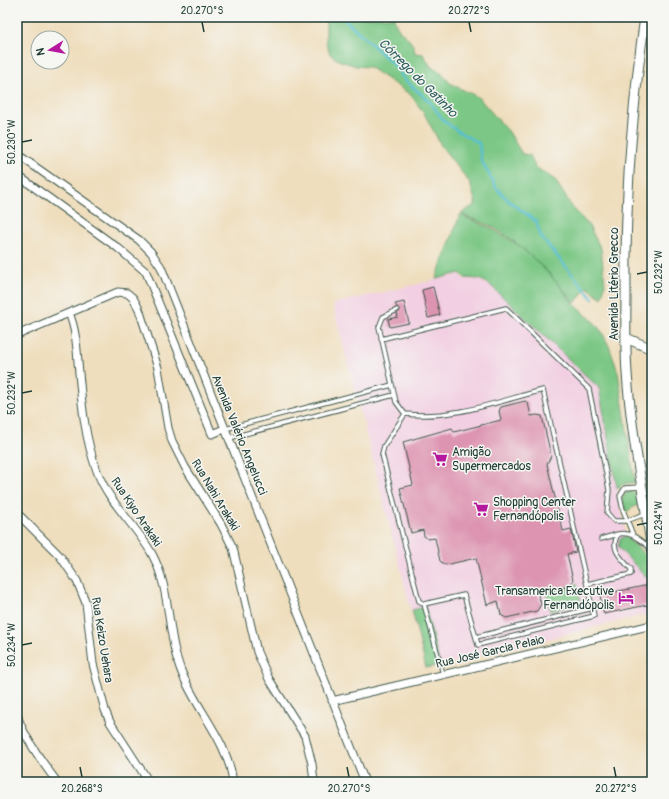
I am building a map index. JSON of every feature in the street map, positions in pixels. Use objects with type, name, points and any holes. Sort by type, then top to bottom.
[{"type":"main road","name":"Avenida Litério Grecco","points":[[646,17],[638,68],[629,167],[625,244],[626,338],[631,412],[652,550]]},
{"type":"main road","points":[[626,338],[652,350]]},
{"type":"street","name":"Avenida Valério Angelucci","points":[[17,154],[139,240],[151,252],[161,267],[365,782]]},
{"type":"street","name":"Avenida Valério Angelucci","points":[[17,175],[118,248],[146,272],[212,434],[224,429]]},
{"type":"street","name":"Rua Nahi Arakaki","points":[[69,313],[118,292],[127,293],[133,298],[139,309],[158,368],[168,428],[172,441],[185,467],[221,524],[232,548],[257,652],[269,679],[304,736],[312,764],[314,782]]},
{"type":"street","points":[[17,335],[69,313]]},
{"type":"street","name":"Rua Kiyo Arakaki","points":[[69,313],[75,334],[83,419],[92,459],[102,483],[154,559],[166,594],[172,634],[180,669],[191,693],[224,750],[233,782]]},
{"type":"street","name":"Rua Keizo Uehara","points":[[17,513],[60,556],[78,581],[87,608],[93,664],[105,710],[110,722],[149,782]]},
{"type":"street","name":"Rua José Garcia Pelaio","points":[[332,701],[652,625]]},
{"type":"street","points":[[17,713],[24,731],[43,764],[57,782]]},
{"type":"lane","points":[[381,339],[506,308],[589,389],[609,490],[607,513],[614,522],[628,521],[647,513]]},
{"type":"lane","points":[[397,310],[383,317],[379,327],[394,395],[398,406],[406,414],[432,416],[470,409],[543,390],[593,608],[593,616],[478,645],[464,595],[424,604]]},
{"type":"lane","points":[[224,429],[392,385]]},
{"type":"lane","points":[[228,438],[394,395]]},
{"type":"lane","points":[[406,414],[384,446],[382,454],[419,601],[424,604],[443,674]]},
{"type":"lane","points":[[633,535],[621,504],[620,496],[622,491],[628,488],[642,488]]},
{"type":"lane","points":[[601,539],[623,533],[633,535],[652,550]]},
{"type":"lane","points":[[587,584],[631,574],[631,569],[615,550],[615,541],[618,534]]},
{"type":"lane","points":[[476,637],[593,608]]},
{"type":"shaded area","points":[[460,274],[464,279],[479,280],[493,287],[599,388],[626,536],[649,557],[652,573],[652,613],[426,669],[333,304]]},
{"type":"green space","points":[[326,17],[394,17],[396,25],[411,42],[415,53],[423,54],[431,67],[439,71],[451,84],[478,97],[509,132],[522,154],[530,155],[535,167],[555,180],[572,207],[589,226],[601,249],[605,284],[602,298],[587,287],[575,303],[547,271],[516,243],[493,227],[461,214],[476,204],[470,183],[442,147],[425,115],[411,95],[369,67],[356,66],[338,60],[330,54],[326,42]]},
{"type":"green space","points":[[460,215],[491,228],[521,247],[550,274],[574,304],[594,322],[602,332],[609,346],[618,372],[635,482],[624,484],[617,488],[599,388],[489,284],[479,279],[465,278],[460,273],[436,279]]},
{"type":"green space","points":[[629,491],[639,495],[642,502],[626,512],[622,499]]},
{"type":"green space","points":[[625,536],[649,558],[652,576],[652,603],[648,579],[618,547],[620,539]]},
{"type":"green space","points":[[577,584],[581,604],[550,611],[546,592]]},
{"type":"green space","points":[[425,607],[440,665],[426,668],[412,610]]},
{"type":"building","points":[[433,287],[440,315],[428,318],[422,290]]},
{"type":"building","points":[[404,302],[409,323],[390,327],[388,319],[398,317],[397,313],[400,311],[395,304]]},
{"type":"building","name":"Shopping Center Fernandópolis","points":[[525,401],[528,403],[531,416],[542,416],[551,456],[547,464],[563,531],[571,529],[576,552],[567,554],[573,580],[570,586],[538,594],[541,604],[537,611],[506,618],[501,615],[498,601],[487,605],[476,558],[445,565],[440,561],[435,538],[428,539],[424,536],[423,530],[411,533],[400,488],[413,485],[403,442],[452,428],[454,432],[501,420],[499,411],[501,407]]},
{"type":"building","name":"Transamerica Executive Fernandópolis","points":[[649,585],[652,604],[604,614],[600,595]]},
{"type":"waterway","name":"Córrego do Gatinho","points":[[342,17],[393,64],[406,81],[429,101],[445,122],[479,143],[481,160],[497,189],[510,202],[536,221],[541,237],[593,299]]},
{"type":"place","name":"Amigão Supermercados","points":[[440,459]]},
{"type":"place","name":"Shopping Center Fernandópolis","points":[[481,509]]},
{"type":"place","name":"Transamerica Executive Fernandópolis","points":[[626,598]]}]
